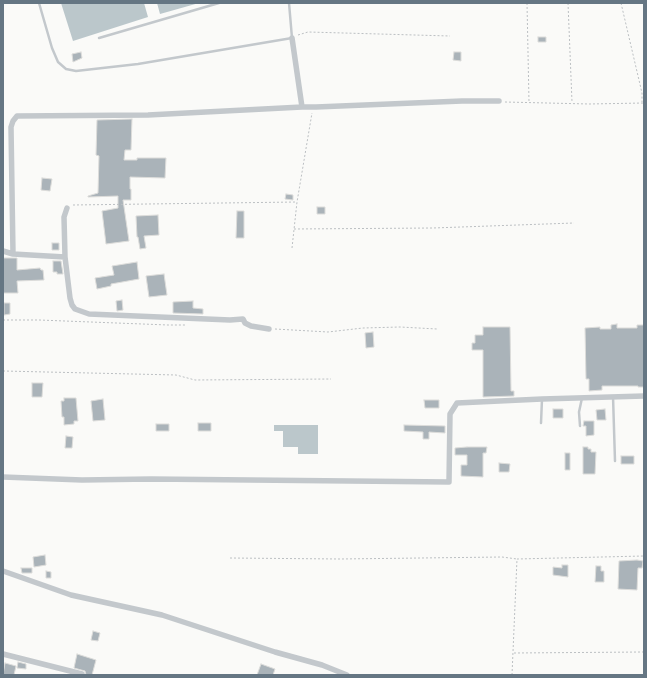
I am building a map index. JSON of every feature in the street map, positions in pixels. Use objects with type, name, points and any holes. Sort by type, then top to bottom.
[{"type":"street","points":[[292,38],[302,107]]},
{"type":"street","points":[[12,254],[11,127],[12,121],[17,116],[148,115],[462,100],[499,101]]},
{"type":"street","points":[[67,208],[64,216],[65,257],[70,298],[75,309],[89,314],[243,319],[245,323],[251,326],[269,329]]},
{"type":"street","points":[[3,251],[12,254],[65,257]]},
{"type":"street","points":[[3,477],[82,480],[151,479],[449,482],[450,414],[456,404],[542,399],[644,396]]},
{"type":"street","points":[[3,571],[71,595],[162,615],[275,652],[322,665],[347,675]]},
{"type":"street","points":[[3,654],[82,674]]},
{"type":"lane","points":[[39,3],[52,48],[58,62],[62,67],[76,71],[138,64],[292,38],[289,3]]},
{"type":"lane","points":[[99,38],[219,3]]},
{"type":"lane","points":[[613,396],[615,461]]},
{"type":"lane","points":[[580,426],[579,412],[582,398]]},
{"type":"lane","points":[[541,423],[542,399]]},
{"type":"path","points":[[527,3],[529,102]]},
{"type":"path","points":[[568,3],[572,103]]},
{"type":"path","points":[[499,101],[589,104],[643,103],[621,3]]},
{"type":"path","points":[[292,38],[298,34],[308,32],[450,36]]},
{"type":"path","points":[[292,248],[297,202],[312,107]]},
{"type":"path","points":[[67,208],[75,205],[91,204],[142,205],[297,202]]},
{"type":"path","points":[[294,229],[433,228],[574,223]]},
{"type":"path","points":[[3,320],[39,320],[168,326],[188,325]]},
{"type":"path","points":[[269,329],[328,332],[363,328],[400,327],[437,329]]},
{"type":"path","points":[[3,371],[176,375],[195,380],[331,379]]},
{"type":"path","points":[[230,558],[340,559],[502,557],[517,559],[644,556]]},
{"type":"path","points":[[512,675],[517,559]]},
{"type":"path","points":[[514,653],[644,652]]},
{"type":"shaded area","points":[[61,3],[144,3],[148,17],[73,41]]},
{"type":"shaded area","points":[[157,3],[199,3],[160,14]]},
{"type":"shaded area","points":[[274,425],[318,425],[318,454],[298,454],[298,447],[283,447],[283,431],[274,431]]},
{"type":"building","points":[[538,37],[546,37],[546,42],[538,42]]},
{"type":"building","points":[[81,52],[82,58],[73,62],[72,54]]},
{"type":"building","points":[[454,52],[461,52],[461,61],[453,60]]},
{"type":"building","points":[[132,119],[131,150],[125,150],[124,160],[137,160],[137,158],[166,158],[165,178],[130,177],[131,200],[123,200],[129,241],[106,244],[102,211],[118,208],[118,196],[88,197],[98,193],[99,156],[96,155],[97,120]]},
{"type":"building","points":[[42,178],[52,179],[50,191],[41,190]]},
{"type":"building","points":[[286,194],[293,195],[293,200],[285,199]]},
{"type":"building","points":[[317,207],[325,207],[325,214],[317,214]]},
{"type":"building","points":[[237,211],[244,211],[244,238],[236,238]]},
{"type":"building","points":[[158,215],[159,235],[144,236],[146,248],[140,249],[137,237],[136,216]]},
{"type":"building","points":[[52,243],[59,243],[59,250],[52,250]]},
{"type":"building","points":[[3,258],[17,258],[17,270],[40,268],[43,270],[44,280],[17,281],[18,293],[3,293]]},
{"type":"building","points":[[53,261],[61,261],[63,274],[53,272]]},
{"type":"building","points":[[137,262],[139,279],[111,284],[111,286],[97,289],[95,278],[114,275],[112,266]]},
{"type":"building","points":[[164,274],[167,295],[149,297],[146,276]]},
{"type":"building","points":[[122,300],[123,310],[117,311],[116,301]]},
{"type":"building","points":[[193,301],[193,308],[203,309],[203,314],[173,313],[173,302]]},
{"type":"building","points":[[4,303],[10,303],[10,314],[4,315]]},
{"type":"building","points":[[617,324],[617,328],[637,328],[637,325],[644,325],[644,387],[602,386],[602,390],[589,391],[589,379],[586,379],[585,328],[600,327],[600,329],[611,329],[611,325]]},
{"type":"building","points":[[483,327],[510,327],[511,391],[514,391],[514,396],[483,397],[483,350],[472,350],[472,343],[475,343],[475,335],[483,335]]},
{"type":"building","points":[[373,332],[374,347],[366,348],[365,333]]},
{"type":"building","points":[[32,383],[43,383],[42,397],[32,397]]},
{"type":"building","points":[[64,398],[76,398],[78,421],[74,421],[74,424],[64,425],[61,401],[64,401]]},
{"type":"building","points":[[103,399],[105,420],[93,421],[91,401]]},
{"type":"building","points":[[424,400],[439,400],[439,408],[425,408]]},
{"type":"building","points":[[553,409],[563,409],[563,418],[553,418]]},
{"type":"building","points":[[605,409],[606,420],[597,420],[596,410]]},
{"type":"building","points":[[584,421],[594,421],[594,435],[586,436],[586,426],[583,426]]},
{"type":"building","points":[[198,423],[211,423],[211,431],[198,431]]},
{"type":"building","points":[[156,424],[169,424],[169,431],[156,431]]},
{"type":"building","points":[[404,425],[445,426],[445,433],[429,432],[429,439],[423,439],[423,432],[404,431]]},
{"type":"building","points":[[66,436],[73,437],[72,448],[65,448]]},
{"type":"building","points":[[487,447],[486,453],[483,453],[483,477],[461,476],[461,465],[467,465],[467,455],[455,455],[455,448]]},
{"type":"building","points":[[583,447],[588,447],[588,449],[591,449],[591,452],[596,452],[595,474],[583,474]]},
{"type":"building","points":[[565,453],[570,453],[570,470],[565,470]]},
{"type":"building","points":[[621,456],[634,456],[634,464],[621,464]]},
{"type":"building","points":[[499,463],[510,464],[509,472],[499,472]]},
{"type":"building","points":[[45,555],[46,565],[34,567],[33,557]]},
{"type":"building","points":[[619,561],[643,561],[642,568],[638,568],[637,590],[618,589]]},
{"type":"building","points":[[562,565],[568,565],[568,577],[553,575],[553,567],[562,568]]},
{"type":"building","points":[[596,566],[601,566],[601,571],[604,571],[604,582],[595,582]]},
{"type":"building","points":[[21,568],[32,568],[32,573],[22,573]]},
{"type":"building","points":[[46,571],[51,572],[51,578],[46,578]]},
{"type":"building","points":[[93,631],[100,633],[98,641],[91,640]]},
{"type":"building","points":[[77,654],[96,660],[92,675],[86,675],[85,671],[74,668]]},
{"type":"building","points":[[18,662],[26,664],[26,669],[17,668]]},
{"type":"building","points":[[5,663],[16,666],[14,675],[3,675]]},
{"type":"building","points":[[261,664],[275,669],[273,675],[257,675]]}]
